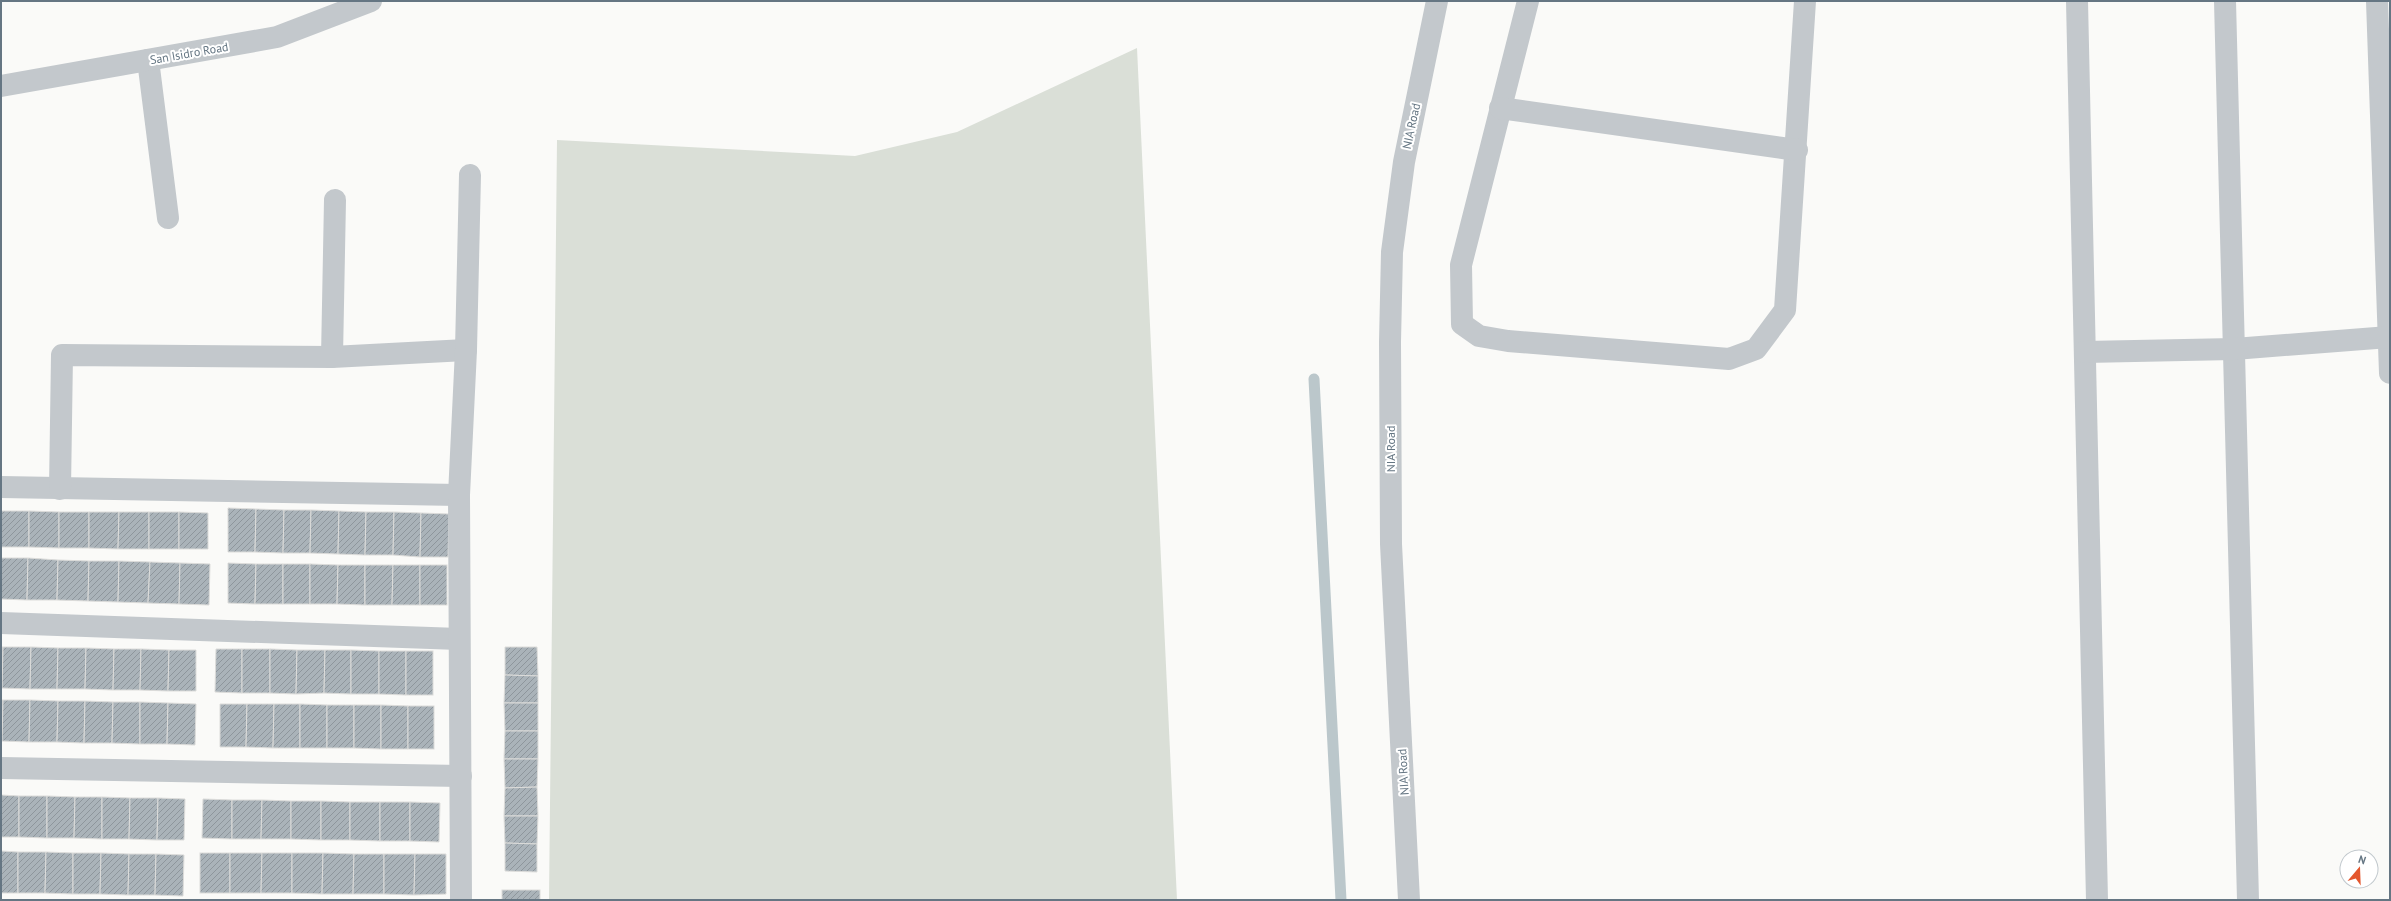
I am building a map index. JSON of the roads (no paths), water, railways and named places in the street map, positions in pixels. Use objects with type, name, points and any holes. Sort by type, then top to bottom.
[{"type":"street","name":"San Isidro Road","points":[[1,86],[277,38],[371,1]]},
{"type":"street","name":"NIA Road","points":[[1409,900],[1391,544],[1390,342],[1392,252],[1404,162],[1437,1]]},
{"type":"street","points":[[1528,1],[1461,265],[1462,324],[1479,336],[1508,341],[1729,359],[1756,349],[1785,310],[1797,150],[1805,1]]},
{"type":"street","points":[[2077,1],[2097,900]]},
{"type":"street","points":[[2224,1],[2248,900]]},
{"type":"street","points":[[2377,1],[2390,373]]},
{"type":"street","points":[[148,60],[168,218]]},
{"type":"street","points":[[1500,108],[1797,150]]},
{"type":"street","points":[[461,900],[459,495],[466,350],[470,175]]},
{"type":"street","points":[[332,357],[336,200]]},
{"type":"street","points":[[2085,352],[2234,348],[2389,337]]},
{"type":"street","points":[[60,489],[62,354],[332,357],[466,350]]},
{"type":"street","points":[[1,487],[459,495]]},
{"type":"street","points":[[1,623],[459,639]]},
{"type":"street","points":[[1,768],[461,776]]},
{"type":"waterway","points":[[1314,379],[1341,900]]}]
